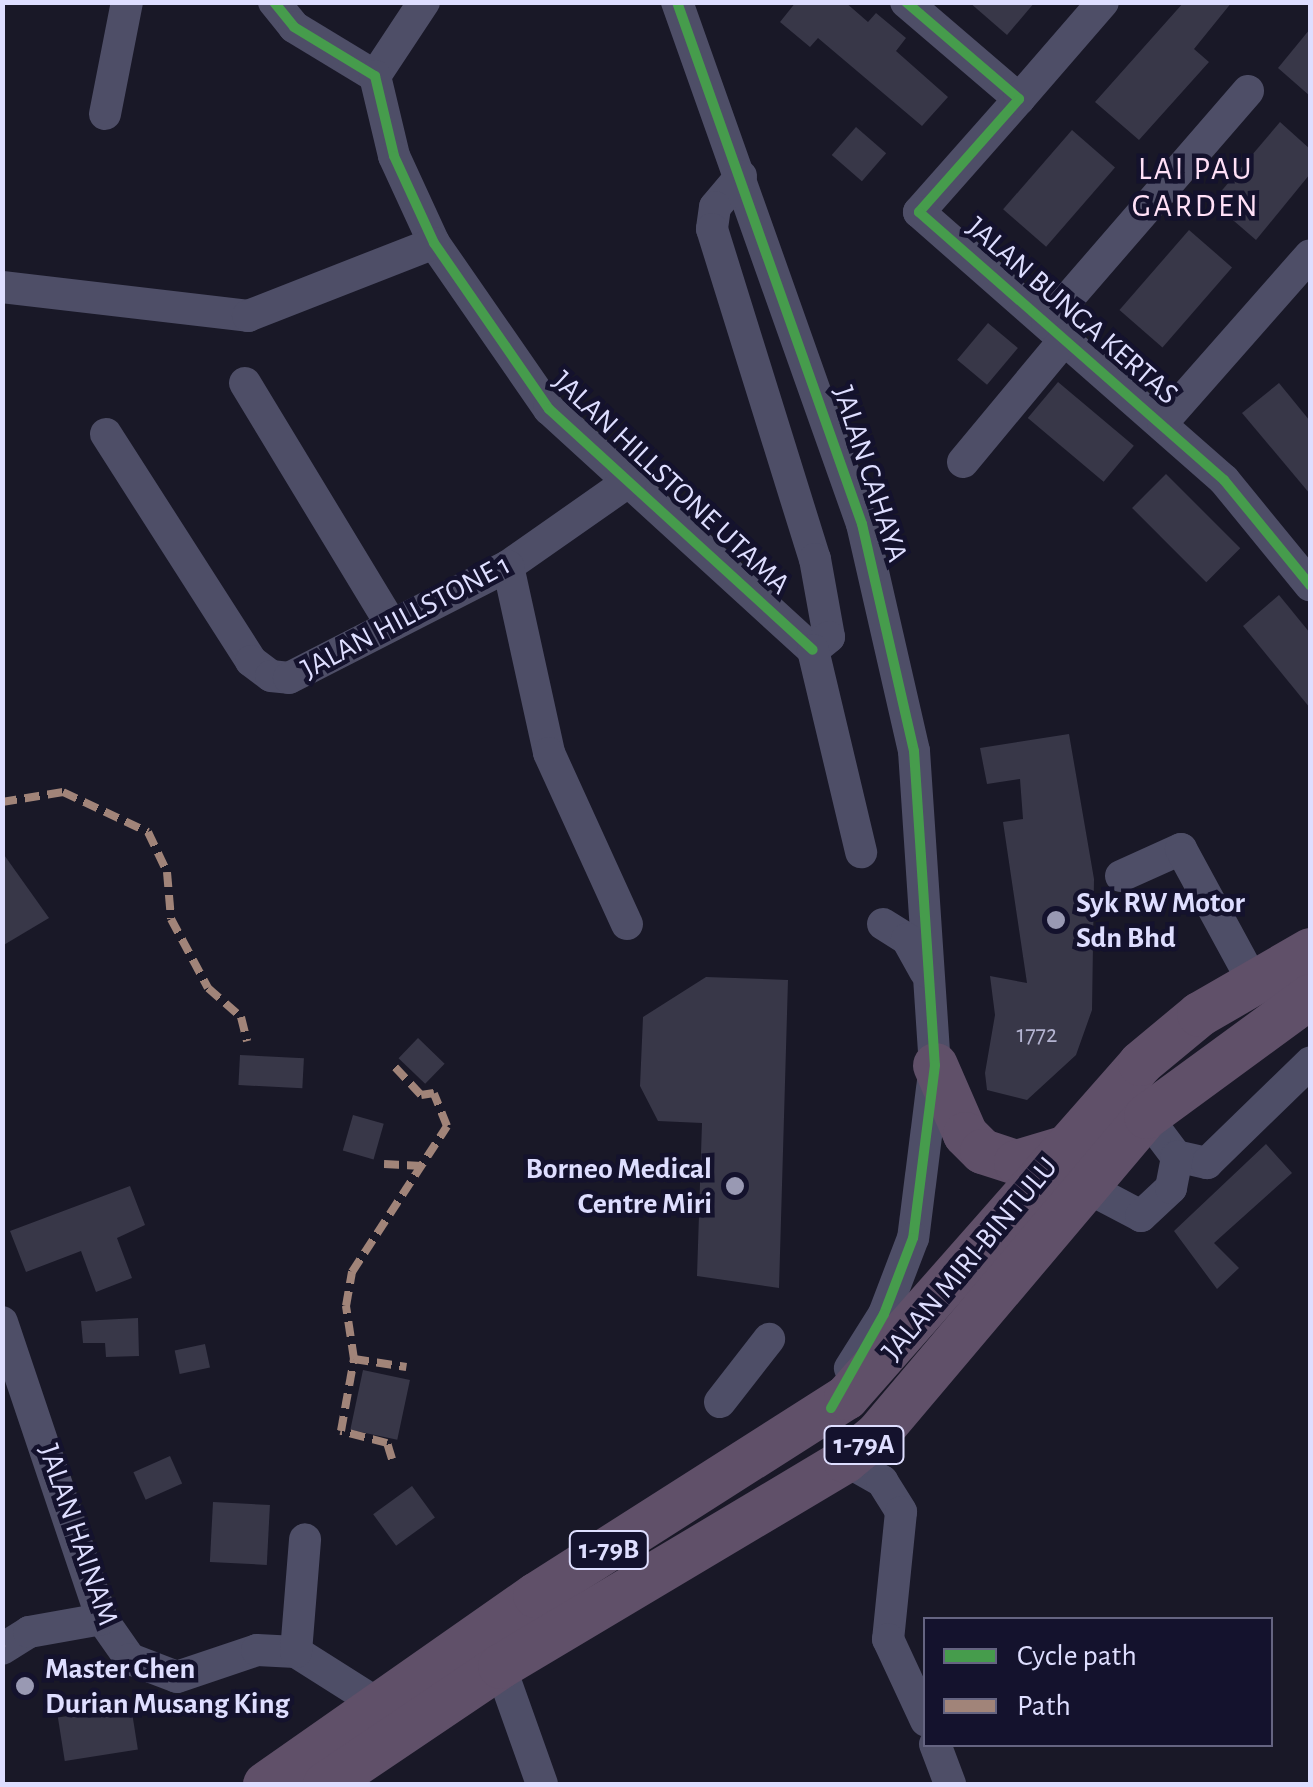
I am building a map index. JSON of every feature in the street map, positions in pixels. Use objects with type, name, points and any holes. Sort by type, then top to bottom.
[{"type":"highway","name":"JALAN MIRI-BINTULU","points":[[265,1784],[375,1702],[831,1408],[938,1300],[1063,1148],[1140,1063],[1252,980],[1310,950]]},
{"type":"highway","name":"JALAN MIRI-BINTULU","points":[[326,1784],[500,1666],[844,1460],[1034,1252],[1146,1116],[1310,996]]},
{"type":"highway","points":[[935,1066],[965,1134],[982,1151],[1016,1162],[1063,1148]]},
{"type":"highway","points":[[938,1300],[967,1298],[1034,1252]]},
{"type":"street","points":[[105,114],[127,2]]},
{"type":"street","points":[[274,2],[294,27],[375,76],[424,2]]},
{"type":"street","name":"JALAN CAHAYA","points":[[677,2],[742,176],[884,601],[914,751],[935,1066],[913,1238],[884,1314],[831,1408]]},
{"type":"street","points":[[906,2],[1020,98],[1103,2]]},
{"type":"street","name":"JALAN HILLSTONE UTAMA","points":[[375,76],[394,156],[434,243],[549,409],[814,650]]},
{"type":"street","points":[[963,462],[1056,331],[1248,91]]},
{"type":"street","name":"JALAN BUNGA KERTAS","points":[[1020,98],[918,212],[1163,422],[1310,584]]},
{"type":"street","points":[[742,176],[715,208],[712,229],[815,560],[829,637],[814,650],[861,852]]},
{"type":"street","points":[[2,286],[248,316],[434,243]]},
{"type":"street","points":[[1163,422],[1310,254]]},
{"type":"street","points":[[245,382],[390,624]]},
{"type":"street","name":"JALAN HILLSTONE 1","points":[[106,434],[251,662],[271,676],[289,678],[508,566],[631,480]]},
{"type":"street","points":[[508,566],[549,753],[627,924]]},
{"type":"street","points":[[1121,876],[1181,850],[1252,980]]},
{"type":"street","points":[[884,924],[907,939],[930,980]]},
{"type":"street","points":[[1146,1116],[1177,1157],[1207,1163],[1310,1063]]},
{"type":"street","points":[[1086,1187],[1142,1216],[1171,1188],[1177,1157]]},
{"type":"street","points":[[913,1238],[938,1300]]},
{"type":"street","name":"JALAN HAINAM","points":[[2,1322],[102,1619],[130,1660],[176,1677],[256,1650],[296,1652]]},
{"type":"street","points":[[720,1402],[769,1339]]},
{"type":"street","points":[[844,1460],[882,1480],[900,1512],[888,1638],[923,1714]]},
{"type":"street","points":[[305,1539],[296,1652],[375,1702]]},
{"type":"street","points":[[2,1649],[28,1632],[102,1619]]},
{"type":"street","points":[[500,1666],[542,1784]]},
{"type":"street","points":[[936,1747],[950,1784]]},
{"type":"building","points":[[796,2],[845,2],[868,22],[876,13],[906,38],[896,51],[948,97],[922,126],[818,38],[810,47],[780,22]]},
{"type":"building","points":[[969,2],[1035,2],[1007,35]]},
{"type":"building","points":[[1184,2],[1232,2],[1194,49],[1209,62],[1139,140],[1095,102]]},
{"type":"building","points":[[1310,29],[1310,96],[1278,68]]},
{"type":"building","points":[[1280,122],[1310,149],[1310,174],[1256,240],[1212,202]]},
{"type":"building","points":[[856,127],[886,153],[862,181],[832,155]]},
{"type":"building","points":[[1072,130],[1115,167],[1046,247],[1003,209]]},
{"type":"building","points":[[1189,230],[1232,267],[1162,347],[1119,310]]},
{"type":"building","points":[[988,323],[1018,348],[987,385],[957,360]]},
{"type":"building","points":[[1058,382],[1134,446],[1104,482],[1028,418]]},
{"type":"building","points":[[1279,383],[1310,421],[1310,494],[1242,413]]},
{"type":"building","points":[[1166,474],[1240,548],[1206,582],[1132,508]]},
{"type":"building","points":[[1279,595],[1310,633],[1310,708],[1243,626]]},
{"type":"building","points":[[1069,734],[1094,879],[1092,1010],[1076,1055],[1027,1100],[987,1090],[985,1073],[995,1015],[990,976],[1027,983],[1003,822],[1023,819],[1020,779],[987,784],[980,748]]},
{"type":"building","points":[[2,852],[49,918],[2,946]]},
{"type":"building","points":[[706,977],[788,980],[779,1288],[697,1276],[702,1123],[658,1121],[640,1086],[643,1017]]},
{"type":"building","points":[[418,1038],[445,1064],[425,1084],[399,1058]]},
{"type":"building","points":[[240,1055],[304,1058],[302,1088],[238,1085]]},
{"type":"building","points":[[353,1115],[384,1124],[374,1159],[343,1151]]},
{"type":"building","points":[[1266,1144],[1292,1173],[1214,1243],[1239,1268],[1217,1289],[1174,1231]]},
{"type":"building","points":[[130,1186],[145,1225],[117,1238],[132,1278],[96,1292],[81,1251],[26,1272],[10,1231]]},
{"type":"building","points":[[138,1318],[139,1356],[106,1357],[105,1343],[83,1343],[81,1321]]},
{"type":"building","points":[[205,1344],[210,1367],[180,1374],[175,1350]]},
{"type":"building","points":[[363,1370],[410,1380],[397,1440],[350,1430]]},
{"type":"building","points":[[170,1456],[182,1483],[146,1500],[133,1472]]},
{"type":"building","points":[[412,1486],[435,1518],[396,1546],[373,1514]]},
{"type":"building","points":[[213,1502],[270,1505],[267,1565],[210,1562]]},
{"type":"building","points":[[131,1706],[138,1749],[65,1761],[58,1718]]},
{"type":"marked path","points":[[2,802],[63,792],[148,832],[167,872],[171,919],[208,988],[241,1017],[247,1041]]},
{"type":"marked path","points":[[392,1459],[387,1443],[341,1431],[354,1359],[346,1306],[352,1272],[447,1126],[434,1093],[421,1095],[393,1065]]},
{"type":"marked path","points":[[384,1164],[422,1166]]},
{"type":"marked path","points":[[354,1359],[406,1367]]},
{"type":"cycle path","points":[[274,2],[294,27],[375,76],[394,156],[434,243],[549,409],[813,650]]},
{"type":"cycle path","points":[[677,2],[862,524],[914,751],[935,1065],[913,1238],[884,1314],[831,1408]]},
{"type":"cycle path","points":[[906,2],[1019,99],[919,212],[1224,480],[1310,585]]},
{"type":"place","name":"Syk RW Motor Sdn Bhd","points":[[1056,920]]},
{"type":"place","name":"Borneo Medical Centre Miri","points":[[735,1186]]},
{"type":"place","name":"Master Chen Durian Musang King","points":[[25,1686]]},
{"type":"district","name":"LAI PAU GARDEN","points":[[1196,188]]}]
